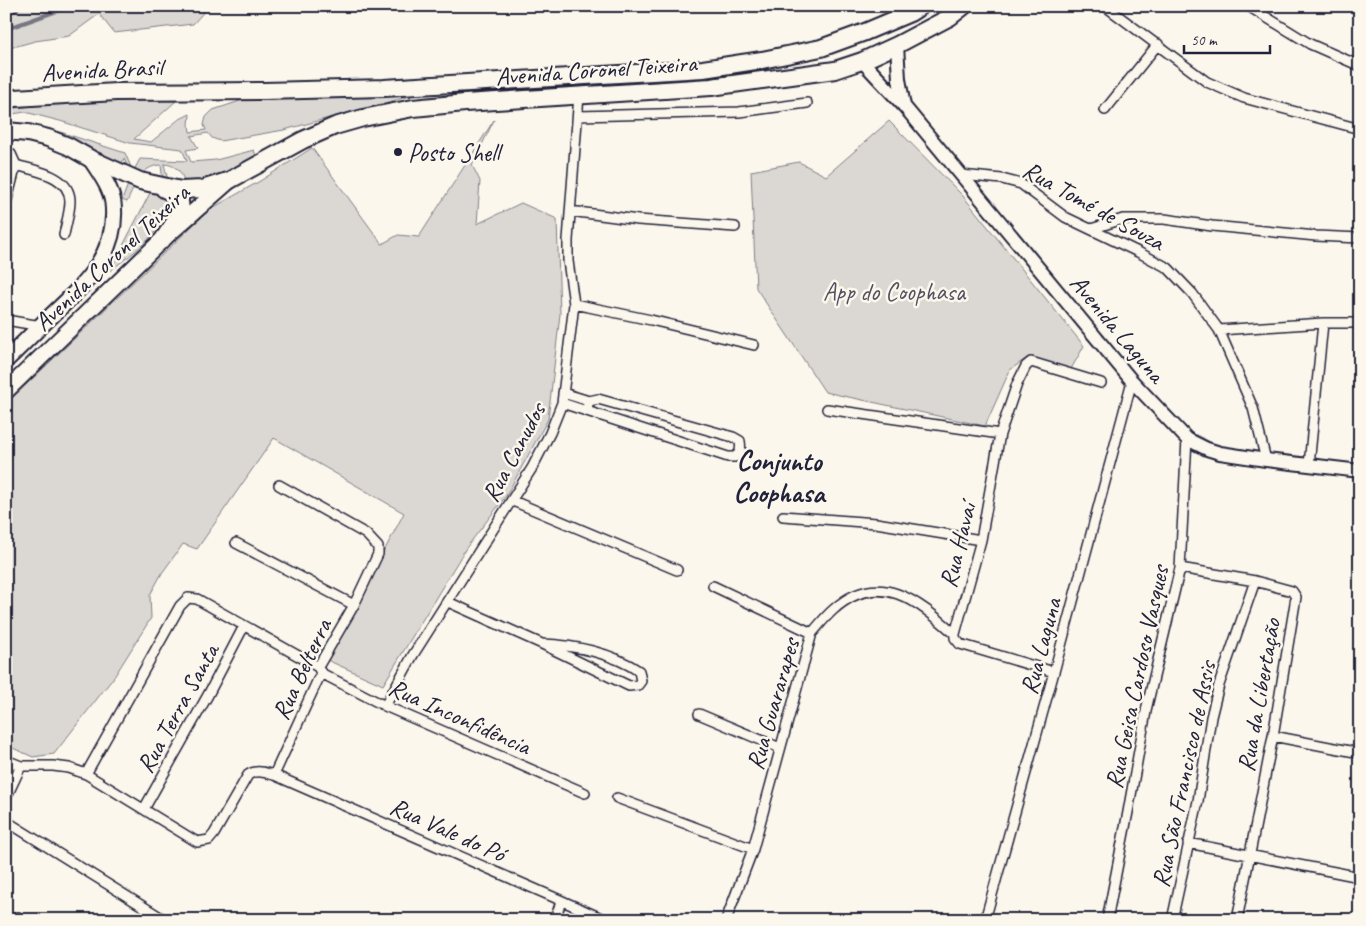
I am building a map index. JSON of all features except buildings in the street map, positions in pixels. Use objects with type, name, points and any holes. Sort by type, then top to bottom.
[{"type":"highway","name":"Avenida Coronel Teixeira","points":[[199,90],[264,91],[384,88],[703,69],[821,48],[865,32],[910,13],[921,6]]},
{"type":"highway","name":"Avenida Coronel Teixeira","points":[[91,159],[131,178],[158,186],[181,190],[202,189],[230,180],[302,140],[335,126],[413,108],[711,87],[835,70],[862,61],[897,45],[950,17],[964,6]]},
{"type":"highway","name":"Avenida Brasil","points":[[6,100],[116,92],[199,90]]},
{"type":"highway","points":[[6,131],[28,133],[48,138],[68,146],[91,159]]},
{"type":"highway","points":[[158,186],[172,192],[178,197],[181,204],[179,213],[164,238]]},
{"type":"main road","name":"Avenida Laguna","points":[[897,45],[899,79],[904,106]]},
{"type":"main road","name":"Avenida Laguna","points":[[862,61],[904,106],[1132,381],[1187,440],[1213,451],[1266,460],[1360,471]]},
{"type":"main road","name":"Avenida Coronel Teixeira","points":[[6,360],[77,292],[104,256],[109,243],[113,203],[107,185],[91,159]]},
{"type":"main road","name":"Avenida Coronel Teixeira","points":[[6,391],[164,238],[230,180]]},
{"type":"street","points":[[6,9],[14,6]]},
{"type":"street","points":[[1105,6],[1208,82],[1229,93],[1360,129]]},
{"type":"street","points":[[1248,6],[1310,44],[1360,66]]},
{"type":"street","points":[[1105,110],[1158,44]]},
{"type":"street","name":"Rua Canudos","points":[[386,706],[413,656],[513,501],[550,433],[562,403],[574,304],[568,261],[568,240],[579,95]]},
{"type":"street","points":[[578,116],[739,112],[807,103]]},
{"type":"street","points":[[6,152],[11,154],[16,165],[6,204]]},
{"type":"street","points":[[16,165],[50,175],[67,187],[70,201],[64,236]]},
{"type":"street","name":"Rua Tomé de Souza","points":[[962,175],[1002,179],[1021,184],[1065,217],[1168,268],[1192,293],[1219,330],[1253,408],[1266,460]]},
{"type":"street","points":[[570,211],[638,220],[735,227]]},
{"type":"street","points":[[1090,229],[1123,219],[1164,219],[1212,226],[1360,238]]},
{"type":"street","points":[[574,304],[651,320],[754,345]]},
{"type":"street","name":"Avenida Coronel Teixeira","points":[[6,320],[41,326]]},
{"type":"street","points":[[1219,330],[1323,323],[1360,323]]},
{"type":"street","points":[[1309,465],[1323,323]]},
{"type":"street","name":"Rua Havaí","points":[[955,634],[981,540],[1000,434],[1026,366],[1031,362],[1101,383]]},
{"type":"street","name":"Rua Laguna","points":[[985,920],[1132,381]]},
{"type":"street","points":[[562,403],[713,453],[735,457],[739,454],[741,447],[740,441],[733,437],[598,399],[589,401],[563,393]]},
{"type":"street","points":[[586,411],[589,401]]},
{"type":"street","points":[[827,409],[1000,434]]},
{"type":"street","name":"Rua Geisa Cardoso Vasques","points":[[1107,920],[1147,706],[1180,568],[1187,440]]},
{"type":"street","name":"Rua Belterra","points":[[274,775],[320,670],[378,554],[378,548],[366,534],[279,485]]},
{"type":"street","points":[[513,501],[677,570]]},
{"type":"street","points":[[783,516],[876,523],[981,540]]},
{"type":"street","points":[[236,543],[354,605]]},
{"type":"street","name":"Rua da Libertação","points":[[1180,568],[1292,591],[1296,597],[1273,736],[1237,920]]},
{"type":"street","name":"Rua São Francisco de Assis","points":[[1172,920],[1205,763],[1211,717],[1219,684],[1255,582]]},
{"type":"street","points":[[713,586],[812,633]]},
{"type":"street","name":"Rua Guararapes","points":[[726,920],[752,849],[812,633],[834,609],[854,596],[875,590],[888,590],[906,596],[939,619],[955,634]]},
{"type":"street","name":"Rua Inconfidência","points":[[86,774],[180,606],[188,598],[197,599],[386,706],[585,792]]},
{"type":"street","points":[[448,602],[629,686],[638,685],[641,681],[639,671],[603,655],[572,647],[542,644]]},
{"type":"street","name":"Rua Terra Santa","points":[[144,810],[244,626]]},
{"type":"street","points":[[955,634],[955,638],[960,644],[1054,672]]},
{"type":"street","points":[[699,714],[780,748]]},
{"type":"street","points":[[1273,736],[1360,752]]},
{"type":"street","points":[[6,760],[21,766],[53,766],[69,768],[86,774],[197,842],[209,840],[214,834],[248,775],[253,772],[259,772],[274,775]]},
{"type":"street","points":[[6,798],[21,766]]},
{"type":"street","name":"Rua Vale do Pó","points":[[274,775],[606,920]]},
{"type":"street","points":[[617,798],[752,849]]},
{"type":"street","points":[[6,821],[165,920]]},
{"type":"street","points":[[1188,843],[1360,877]]},
{"type":"street","points":[[556,920],[561,900]]},
{"type":"green space","points":[[6,6],[209,6],[193,24],[114,33],[99,14],[69,36],[35,41],[6,49]]},
{"type":"green space","points":[[422,93],[284,130],[220,141],[212,138],[208,133],[191,136],[198,148],[186,150],[191,162],[216,160],[254,150],[256,156],[187,201],[185,183],[180,172],[171,165],[164,164],[170,195],[168,208],[163,220],[149,239],[110,271],[150,193],[156,185],[163,183],[161,165],[154,166],[143,173],[127,202],[122,200],[131,177],[124,158],[111,192],[105,175],[52,134],[54,130],[125,153],[133,172],[140,159],[187,161],[182,149],[130,143],[25,112],[6,115],[6,109],[86,100],[176,101],[134,139],[151,142],[178,120],[190,114],[190,132],[206,130],[204,125],[206,117],[213,110],[246,99],[340,98]]},
{"type":"green space","points":[[494,120],[472,165],[480,181],[477,224],[521,203],[557,219],[560,314],[548,419],[506,496],[466,548],[383,685],[327,660],[404,513],[274,438],[197,549],[183,544],[162,573],[150,595],[151,618],[114,677],[54,754],[33,757],[6,745],[6,404],[209,210],[312,148],[382,244],[398,235],[419,237]]},
{"type":"green space","name":"App do Coophasa","points":[[889,121],[963,196],[1084,346],[1071,369],[1028,357],[1010,370],[985,426],[825,392],[756,288],[751,171],[799,162],[826,176]]},
{"type":"waterway","points":[[6,29],[71,6]]},
{"type":"place","name":"Posto Shell","points":[[398,152]]},
{"type":"district","name":"Conjunto Coophasa","points":[[779,476]]}]
